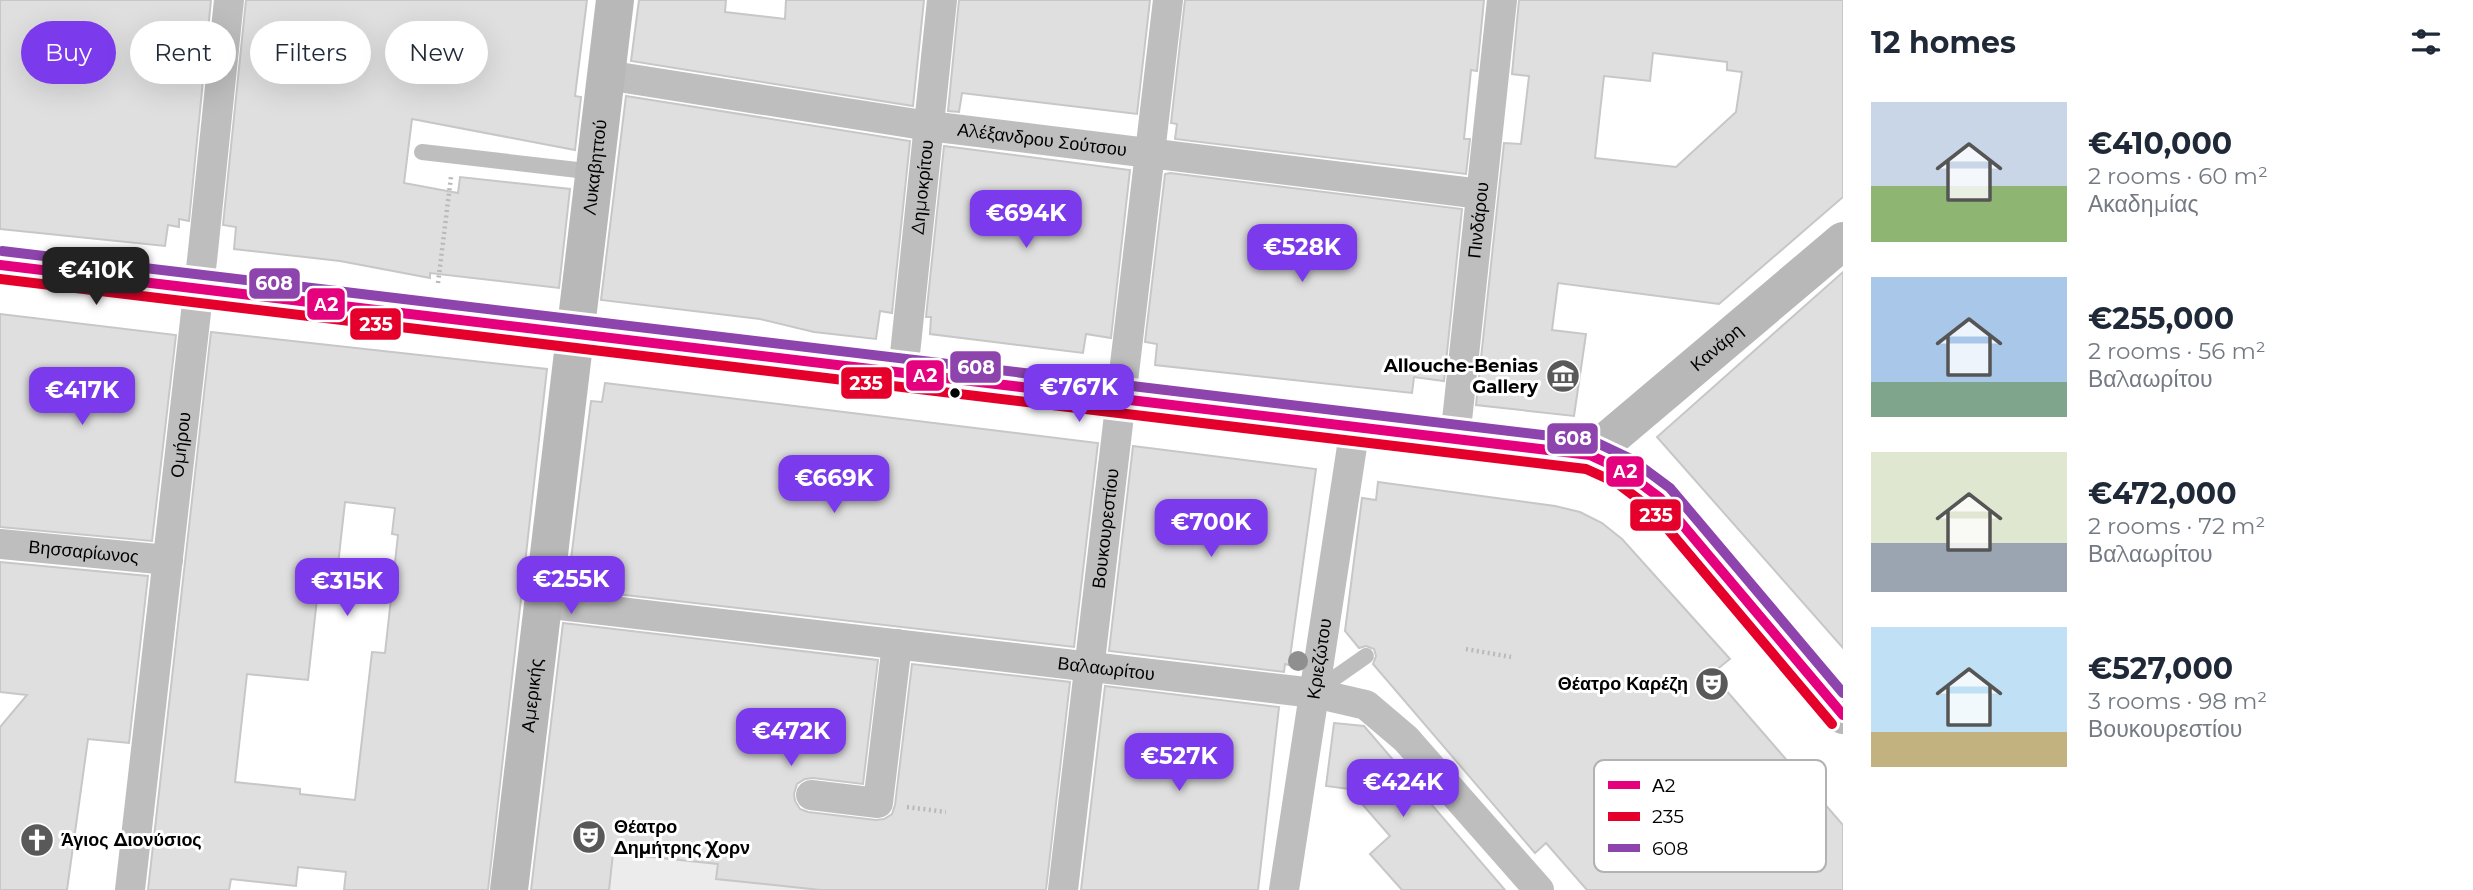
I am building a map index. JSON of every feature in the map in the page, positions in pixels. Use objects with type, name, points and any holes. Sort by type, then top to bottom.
[{"type":"main road","name":"Λυκαβηττού","points":[[575,334],[615,0]]},
{"type":"main road","name":"Κανάρη","points":[[1590,455],[1843,241]]},
{"type":"main road","points":[[0,265],[1590,455],[1624,471],[1660,498],[1843,715]]},
{"type":"main road","name":"Αμερικής","points":[[509,890],[575,334]]},
{"type":"street","name":"Ομήρου","points":[[130,890],[229,0]]},
{"type":"street","name":"Δημοκρίτου","points":[[903,373],[942,0]]},
{"type":"street","name":"Βουκουρεστίου","points":[[1063,890],[1168,0]]},
{"type":"street","name":"Πινδάρου","points":[[1455,439],[1502,0]]},
{"type":"street","name":"Αλέξανδρου Σούτσου","points":[[606,75],[929,126],[1481,194]]},
{"type":"street","name":"Κριεζώτου","points":[[1284,890],[1355,427]]},
{"type":"street","name":"Βησσαρίωνος","points":[[0,544],[168,560]]},
{"type":"street","name":"Βαλαωρίτου","points":[[543,603],[1314,693],[1366,705],[1406,738],[1539,890]]},
{"type":"street","points":[[811,795],[878,803],[897,644]]},
{"type":"lane","points":[[422,152],[594,172]]},
{"type":"lane","points":[[1314,693],[1366,656]]},
{"type":"path","points":[[434,317],[453,156]]},
{"type":"path","points":[[1466,649],[1511,657]]},
{"type":"path","points":[[878,803],[946,812]]},
{"type":"shaded area","points":[[613,853],[718,864],[717,879],[821,890],[609,890]]},
{"type":"building","points":[[0,0],[211,0],[209,21],[130,21],[130,84],[203,84],[189,221],[179,219],[179,227],[168,225],[165,246],[0,229]]},
{"type":"building","points":[[246,0],[587,0],[575,96],[581,97],[575,150],[412,119],[404,183],[458,193],[460,177],[570,189],[559,288],[430,273],[430,278],[340,261],[234,249],[236,227],[223,225]]},
{"type":"building","points":[[639,0],[726,0],[725,12],[785,19],[786,0],[924,0],[913,106],[631,61]]},
{"type":"building","points":[[959,0],[1150,0],[1137,114],[962,93],[959,112],[948,111]]},
{"type":"building","points":[[1185,0],[1484,0],[1477,71],[1471,70],[1464,139],[1470,139],[1466,174],[1175,139],[1177,124],[1171,123]]},
{"type":"building","points":[[1519,0],[1843,0],[1843,197],[1719,304],[1558,283],[1552,330],[1586,334],[1574,416],[1476,405],[1504,143],[1521,144],[1529,76],[1512,74]],"holes":[[[1653,53],[1727,62],[1727,70],[1742,72],[1736,112],[1676,167],[1595,158],[1604,76],[1650,81]]]},
{"type":"building","points":[[626,96],[910,141],[892,313],[880,311],[876,339],[814,332],[760,319],[601,300]]},
{"type":"building","points":[[944,146],[1130,170],[1111,338],[1086,334],[1083,353],[930,334],[931,317],[926,317]]},
{"type":"building","points":[[1165,174],[1462,209],[1444,381],[1414,377],[1412,393],[1155,365],[1157,344],[1145,342]]},
{"type":"building","points":[[1843,272],[1843,648],[1657,437]]},
{"type":"building","points":[[0,314],[176,335],[152,541],[0,527]]},
{"type":"building","points":[[211,332],[547,369],[488,890],[344,890],[346,872],[298,867],[296,886],[231,879],[229,890],[148,890]],"holes":[[[345,502],[395,508],[392,534],[398,535],[385,653],[372,652],[355,800],[300,794],[300,789],[235,782],[247,674],[308,680],[320,572],[337,574]]]},
{"type":"building","points":[[605,383],[1098,443],[1074,647],[582,590],[584,568],[570,567],[591,401],[602,402]]},
{"type":"building","points":[[1133,446],[1316,469],[1289,665],[1285,664],[1284,672],[1109,651]]},
{"type":"building","points":[[1378,482],[1555,506],[1580,512],[1602,523],[1622,539],[1730,659],[1715,671],[1728,686],[1725,689],[1787,760],[1594,760],[1594,872],[1826,872],[1826,805],[1843,825],[1843,890],[1587,890],[1546,843],[1535,853],[1373,664],[1376,656],[1374,649],[1366,646],[1359,648],[1345,631],[1362,498],[1376,500]]},
{"type":"building","points":[[0,562],[148,576],[129,743],[88,739],[67,890],[0,890],[0,727],[27,695],[0,692]]},
{"type":"building","points":[[563,623],[878,660],[863,784],[805,779],[797,784],[794,794],[800,809],[808,812],[876,820],[892,814],[895,805],[912,664],[1070,682],[1046,890],[821,890],[716,879],[718,864],[613,853],[609,890],[531,890]]},
{"type":"building","points":[[1105,686],[1279,707],[1258,890],[1081,890]]},
{"type":"building","points":[[1334,723],[1364,726],[1505,890],[1402,890],[1370,854],[1390,836],[1349,789],[1326,786]]},
{"type":"transit line","name":"608","points":[[2,251],[1593,441],[1631,459],[1670,488],[1843,693]]},
{"type":"transit line","name":"Α2","points":[[0,265],[1590,455],[1624,471],[1660,498],[1843,715]]},
{"type":"transit line","name":"235","points":[[0,279],[1586,469],[1617,483],[1650,508],[1832,724]]},
{"type":"place","name":"Allouche-Benias Gallery","points":[[1563,376]]},
{"type":"place","name":"Θέατρο Καρέζη","points":[[1712,684]]},
{"type":"place","name":"Θέατρο Δημήτρης Χορν","points":[[589,837]]},
{"type":"place","name":"Άγιος Διονύσιος","points":[[37,840]]}]
